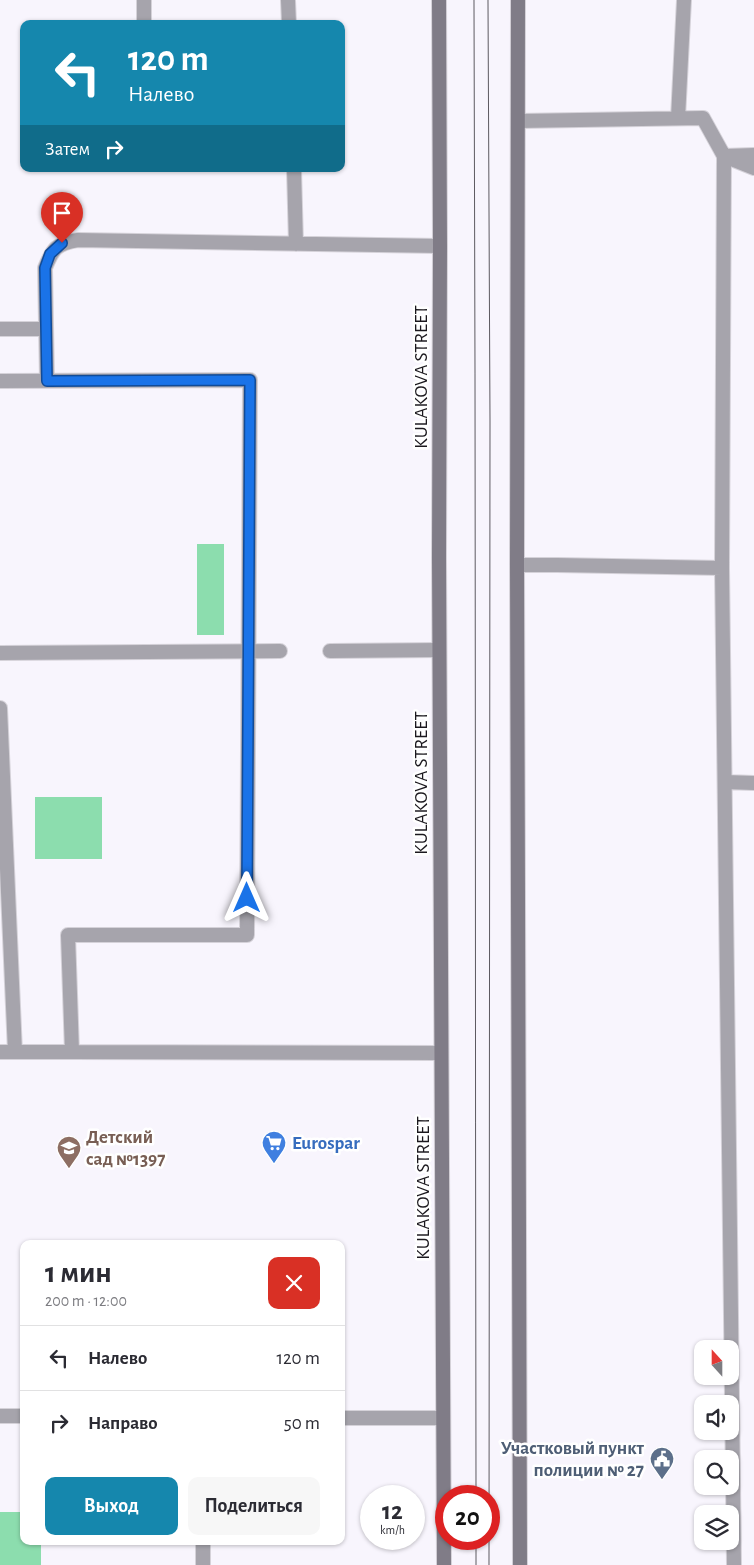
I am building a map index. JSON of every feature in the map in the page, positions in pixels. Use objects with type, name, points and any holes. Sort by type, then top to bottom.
[{"type":"main road","name":"KULAKOVA STREET","points":[[439,0],[439,650],[444,1565]]},
{"type":"main road","points":[[518,0],[517,565],[520,1565]]},
{"type":"lane","points":[[144,0],[144,20]]},
{"type":"lane","points":[[288,0],[289,20]]},
{"type":"lane","points":[[678,118],[684,0]]},
{"type":"lane","points":[[518,121],[703,118],[724,156],[722,568],[734,1565]]},
{"type":"lane","points":[[724,156],[754,155]]},
{"type":"lane","points":[[724,156],[754,168]]},
{"type":"lane","points":[[294,172],[296,244]]},
{"type":"lane","points":[[47,381],[45,268],[50,254],[62,243],[78,240],[440,246]]},
{"type":"lane","points":[[0,329],[46,329]]},
{"type":"lane","points":[[0,380],[250,380],[247,935],[68,935],[72,1052]]},
{"type":"lane","points":[[517,565],[722,568]]},
{"type":"lane","points":[[330,650],[439,650]]},
{"type":"lane","points":[[0,653],[280,651]]},
{"type":"lane","points":[[0,708],[16,1052]]},
{"type":"lane","points":[[725,782],[754,783]]},
{"type":"lane","points":[[0,1052],[441,1053]]},
{"type":"lane","points":[[0,1416],[20,1416]]},
{"type":"lane","points":[[345,1418],[442,1418]]},
{"type":"lane","points":[[203,1565],[204,1545]]},
{"type":"green space","points":[[197,544],[224,544],[224,635],[197,635]]},
{"type":"green space","points":[[35,797],[102,797],[102,859],[35,859]]},
{"type":"green space","points":[[0,1512],[20,1512],[20,1545],[41,1545],[41,1565],[0,1565]]},
{"type":"tram line","points":[[474,0],[476,1485]]},
{"type":"tram line","points":[[488,0],[490,421],[489,1565]]},
{"type":"tram line","points":[[476,1550],[476,1565]]},
{"type":"place","name":"Eurospar","points":[[274,1164]]},
{"type":"place","name":"Детский сад №1397","points":[[69,1169]]},
{"type":"place","name":"Участковый пункт полиции № 27","points":[[662,1480]]},
{"type":"route","points":[[62,243],[50,254],[45,268],[47,381],[250,380],[247,898]]}]
